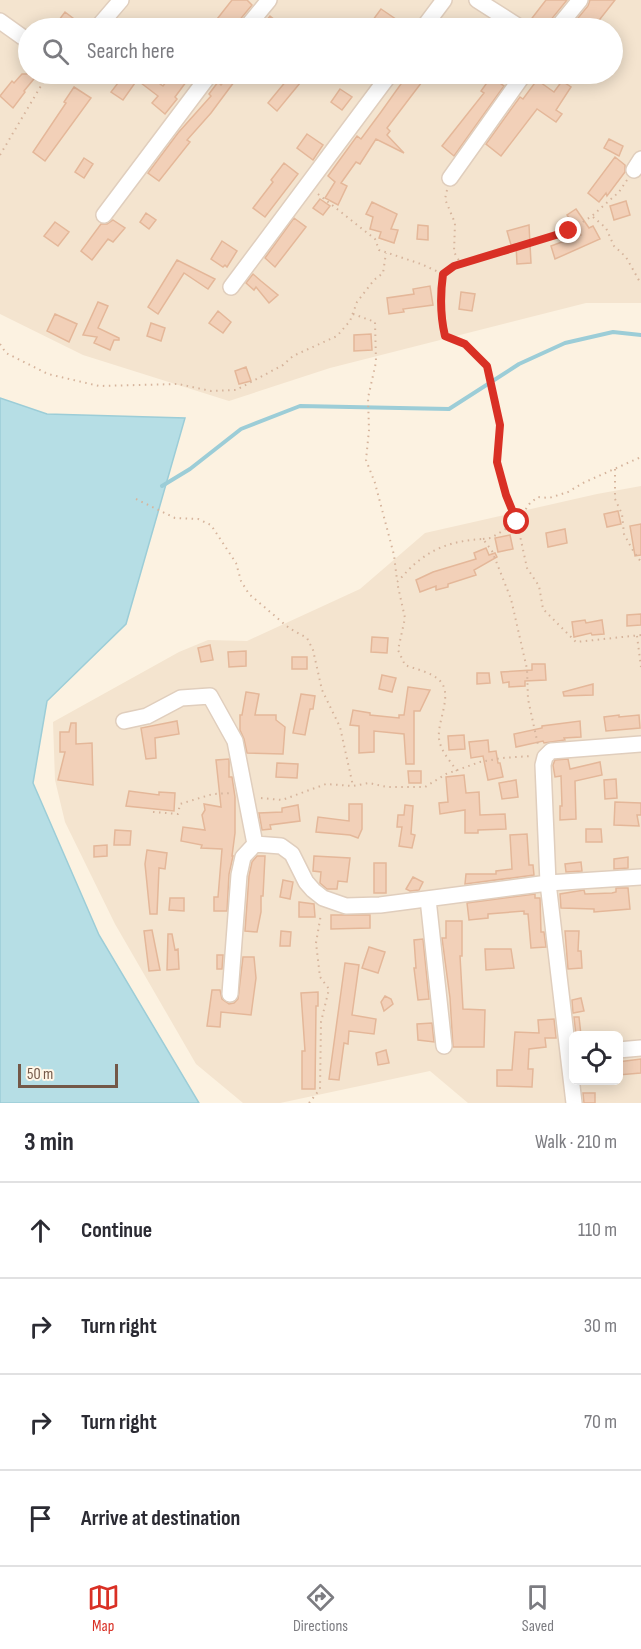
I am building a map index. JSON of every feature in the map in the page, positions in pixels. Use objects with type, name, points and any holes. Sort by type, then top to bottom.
[{"type":"street","points":[[106,18],[121,0]]},
{"type":"street","points":[[254,18],[269,0]]},
{"type":"street","points":[[430,18],[444,0]]},
{"type":"street","points":[[477,0],[505,18]]},
{"type":"street","points":[[565,18],[580,0]]},
{"type":"street","points":[[0,21],[18,34]]},
{"type":"street","points":[[104,215],[202,84]]},
{"type":"street","points":[[231,287],[383,84]]},
{"type":"street","points":[[450,178],[517,84]]},
{"type":"street","points":[[124,721],[147,716],[181,698],[210,696],[235,741],[255,844]]},
{"type":"street","points":[[569,1040],[548,883],[542,756],[551,752],[641,744]]},
{"type":"street","points":[[255,844],[281,846],[292,855],[306,882],[323,898],[346,906],[380,905],[548,883],[593,882],[641,877]]},
{"type":"street","points":[[230,994],[239,875],[243,857],[255,844]]},
{"type":"street","points":[[428,899],[444,1046]]},
{"type":"street","points":[[623,1050],[641,1048]]},
{"type":"street","points":[[573,1085],[574,1103]]},
{"type":"path","points":[[0,155],[42,84]]},
{"type":"path","points":[[637,165],[619,192],[592,216],[569,231],[454,266],[443,274],[440,294],[441,318],[445,336],[465,344],[487,366],[500,425],[497,462],[506,495],[517,522],[527,568],[538,586],[543,609],[576,642],[639,636],[641,667]]},
{"type":"path","points":[[450,178],[445,199],[455,224],[454,252],[461,264]]},
{"type":"path","points":[[318,194],[375,239],[379,250],[443,274]]},
{"type":"path","points":[[592,216],[606,228],[614,246],[626,257],[641,284]]},
{"type":"path","points":[[0,344],[6,353],[48,374],[99,386],[178,384],[211,391],[237,390],[293,356],[337,336],[350,321],[357,302],[382,273],[386,253]]},
{"type":"path","points":[[353,314],[375,321],[376,362],[368,398],[369,430],[366,460],[375,483],[394,555],[405,618],[398,650],[405,664],[439,679],[443,686],[446,701],[440,719],[439,740],[457,771]]},
{"type":"path","points":[[397,582],[420,559],[445,546],[465,540],[491,538],[517,522],[530,503],[538,497],[549,498],[568,492],[641,457]]},
{"type":"path","points":[[615,469],[615,499],[622,514],[624,534],[641,562]]},
{"type":"path","points":[[136,499],[175,518],[198,519],[211,525],[236,563],[241,581],[249,594],[289,628],[307,638],[313,650],[322,690],[340,727],[352,786]]},
{"type":"path","points":[[153,812],[178,814],[180,804],[213,794],[234,793],[282,800],[326,784],[352,786],[369,783],[387,787],[425,787],[446,774],[480,762],[502,758],[542,756],[528,699],[527,669],[511,599],[492,551],[483,539]]},
{"type":"path","points":[[309,1103],[320,1089],[321,1022],[329,989],[320,977],[316,943],[323,898]]},
{"type":"shaded area","points":[[0,0],[641,0],[641,303],[586,303],[330,368],[229,401],[83,355],[0,314]]},
{"type":"shaded area","points":[[641,486],[641,1103],[468,1103],[430,1071],[280,1103],[243,1103],[196,1064],[115,924],[65,822],[55,780],[53,722],[179,652],[208,640],[247,641],[360,589],[425,533]]},
{"type":"water","points":[[0,398],[47,414],[185,418],[126,624],[47,701],[33,783],[99,935],[199,1103],[0,1103]]},
{"type":"building","points":[[232,0],[247,0],[252,5],[241,18],[218,18]]},
{"type":"building","points":[[546,0],[567,0],[552,18],[532,18]]},
{"type":"building","points":[[590,0],[615,0],[601,18],[578,18]]},
{"type":"building","points":[[381,9],[394,18],[374,18]]},
{"type":"building","points":[[65,12],[73,18],[60,18]]},
{"type":"building","points":[[18,78],[18,84],[30,84],[13,108],[0,96],[12,81],[14,83]]},
{"type":"building","points":[[117,84],[134,84],[123,100],[111,92]]},
{"type":"building","points":[[142,84],[163,86],[164,84],[185,84],[175,97],[177,99],[165,114],[152,103],[158,96]]},
{"type":"building","points":[[216,84],[233,84],[187,140],[190,142],[159,181],[148,173],[178,133],[211,96],[209,94]]},
{"type":"building","points":[[284,84],[299,84],[277,111],[268,103]]},
{"type":"building","points":[[401,84],[420,84],[387,128],[390,131],[387,135],[404,153],[376,139],[360,164],[356,162],[341,183],[347,186],[338,205],[325,198],[335,182],[328,176],[357,136],[361,139]]},
{"type":"building","points":[[486,84],[504,86],[454,156],[442,146],[484,93],[481,91]]},
{"type":"building","points":[[534,84],[543,84],[554,92],[560,84],[571,87],[556,110],[562,114],[556,122],[537,109],[501,156],[486,144],[520,97],[523,99]]},
{"type":"building","points":[[74,87],[91,98],[45,161],[33,152]]},
{"type":"building","points":[[340,89],[352,97],[342,110],[331,102]]},
{"type":"building","points":[[307,134],[323,145],[313,160],[297,148]]},
{"type":"building","points":[[609,139],[623,146],[619,156],[604,148]]},
{"type":"building","points":[[615,157],[625,165],[625,172],[607,196],[606,193],[599,202],[588,193]]},
{"type":"building","points":[[84,158],[93,164],[84,178],[75,172]]},
{"type":"building","points":[[284,163],[298,174],[265,217],[253,208]]},
{"type":"building","points":[[320,199],[330,206],[323,215],[313,208]]},
{"type":"building","points":[[626,201],[630,215],[614,220],[610,206]]},
{"type":"building","points":[[372,202],[397,214],[391,229],[398,230],[394,243],[379,238],[381,232],[370,229],[373,217],[366,214]]},
{"type":"building","points":[[576,209],[589,228],[593,226],[600,239],[555,259],[551,246],[581,235],[567,215]]},
{"type":"building","points":[[146,213],[156,220],[149,229],[140,222]]},
{"type":"building","points":[[294,218],[306,227],[275,267],[265,258]]},
{"type":"building","points":[[113,220],[125,228],[113,242],[108,239],[92,260],[81,251],[101,224],[107,224]]},
{"type":"building","points":[[55,222],[69,232],[58,246],[44,236]]},
{"type":"building","points":[[418,225],[428,226],[428,240],[417,239]]},
{"type":"building","points":[[529,225],[531,263],[517,264],[516,244],[511,245],[507,231]]},
{"type":"building","points":[[222,241],[237,251],[227,267],[211,259]]},
{"type":"building","points":[[177,260],[215,279],[208,289],[184,273],[158,314],[148,307]]},
{"type":"building","points":[[253,274],[278,295],[269,303],[256,287],[254,290],[246,283]]},
{"type":"building","points":[[430,286],[433,305],[403,309],[404,312],[389,314],[387,298],[414,294],[413,289]]},
{"type":"building","points":[[461,292],[475,294],[472,311],[459,309]]},
{"type":"building","points":[[98,302],[108,306],[98,328],[119,338],[119,340],[114,340],[110,350],[94,343],[97,337],[83,335]]},
{"type":"building","points":[[218,311],[231,322],[223,333],[209,323]]},
{"type":"building","points":[[55,314],[77,324],[69,342],[47,331]]},
{"type":"building","points":[[151,323],[165,328],[161,341],[147,336]]},
{"type":"building","points":[[371,334],[372,350],[354,351],[354,335]]},
{"type":"building","points":[[246,367],[251,381],[239,384],[235,371]]},
{"type":"building","points":[[618,511],[621,524],[607,527],[604,514]]},
{"type":"building","points":[[641,524],[641,555],[635,556],[630,526]]},
{"type":"building","points":[[565,529],[567,543],[548,547],[546,533]]},
{"type":"building","points":[[510,535],[513,549],[498,552],[495,538]]},
{"type":"building","points":[[486,548],[489,555],[495,553],[497,557],[474,570],[476,575],[448,584],[448,587],[436,590],[436,586],[420,592],[416,580],[433,572],[476,559],[474,553]]},
{"type":"building","points":[[641,614],[641,625],[627,626],[627,615]]},
{"type":"building","points":[[585,620],[586,623],[602,620],[604,634],[592,635],[591,633],[574,637],[572,622]]},
{"type":"building","points":[[372,637],[388,638],[387,653],[371,652]]},
{"type":"building","points":[[210,645],[213,660],[201,662],[198,648]]},
{"type":"building","points":[[246,651],[246,666],[229,667],[228,652]]},
{"type":"building","points":[[292,657],[307,657],[307,669],[292,669]]},
{"type":"building","points":[[532,664],[545,664],[546,680],[525,681],[525,686],[509,687],[509,682],[503,683],[501,672],[532,670]]},
{"type":"building","points":[[477,673],[489,673],[490,683],[477,684]]},
{"type":"building","points":[[382,675],[396,678],[392,692],[379,689]]},
{"type":"building","points":[[593,684],[593,695],[564,696],[563,692]]},
{"type":"building","points":[[408,687],[430,690],[420,711],[414,711],[414,764],[406,764],[404,734],[374,731],[374,752],[359,753],[359,726],[350,725],[353,710],[370,713],[370,715],[399,718],[399,715],[404,715]]},
{"type":"building","points":[[246,692],[259,694],[255,715],[276,715],[276,720],[285,727],[283,754],[247,753],[240,730],[240,715],[242,715]]},
{"type":"building","points":[[301,694],[315,696],[305,735],[293,733]]},
{"type":"building","points":[[619,715],[619,717],[639,715],[640,728],[606,731],[604,717]]},
{"type":"building","points":[[177,721],[179,734],[155,738],[156,758],[146,759],[141,728]]},
{"type":"building","points":[[580,721],[581,737],[544,743],[543,741],[516,747],[514,734],[542,728],[542,726]]},
{"type":"building","points":[[71,723],[76,723],[76,744],[92,743],[93,785],[58,780],[65,752],[60,752],[60,732],[69,732]]},
{"type":"building","points":[[464,735],[465,749],[449,750],[448,736]]},
{"type":"building","points":[[488,740],[489,752],[496,751],[503,777],[488,780],[483,756],[471,758],[469,742]]},
{"type":"building","points":[[229,759],[229,777],[232,777],[235,797],[233,856],[229,874],[227,911],[214,911],[214,897],[218,897],[222,849],[201,848],[202,845],[181,841],[183,827],[205,830],[202,815],[205,810],[204,804],[221,807],[216,760]]},
{"type":"building","points":[[568,759],[570,769],[600,762],[602,775],[575,781],[576,819],[560,820],[561,776],[555,777],[553,765],[555,760]]},
{"type":"building","points":[[277,763],[298,764],[297,778],[276,777]]},
{"type":"building","points":[[408,771],[421,771],[421,783],[409,783]]},
{"type":"building","points":[[464,775],[466,793],[479,792],[480,815],[505,814],[506,829],[465,833],[465,810],[440,814],[439,803],[448,802],[446,777]]},
{"type":"building","points":[[616,779],[617,798],[605,799],[604,780]]},
{"type":"building","points":[[516,780],[518,797],[502,799],[499,783]]},
{"type":"building","points":[[129,791],[159,795],[159,792],[175,793],[174,811],[126,806]]},
{"type":"building","points":[[615,802],[641,803],[641,815],[637,815],[639,826],[614,825]]},
{"type":"building","points":[[349,804],[362,804],[362,829],[358,838],[350,835],[316,832],[318,817],[349,821]]},
{"type":"building","points":[[298,805],[300,821],[270,825],[271,829],[262,830],[259,813],[282,812],[282,808]]},
{"type":"building","points":[[405,805],[413,806],[411,834],[415,835],[412,848],[399,846],[402,827],[397,827],[398,815],[404,815]]},
{"type":"building","points":[[586,829],[601,829],[602,842],[586,842]]},
{"type":"building","points":[[115,830],[131,831],[130,845],[114,845]]},
{"type":"building","points":[[527,834],[529,865],[533,865],[534,875],[465,884],[466,874],[496,874],[496,871],[512,869],[510,835]]},
{"type":"building","points":[[107,845],[107,856],[94,857],[94,846]]},
{"type":"building","points":[[147,850],[167,853],[165,869],[159,868],[157,914],[150,914],[145,864]]},
{"type":"building","points":[[257,856],[265,856],[263,896],[261,896],[257,932],[245,931],[249,876],[252,862]]},
{"type":"building","points":[[314,856],[350,858],[347,882],[338,881],[337,889],[327,889],[320,883],[321,872],[313,871]]},
{"type":"building","points":[[628,857],[628,868],[614,869],[614,859]]},
{"type":"building","points":[[581,862],[582,871],[566,872],[565,864]]},
{"type":"building","points":[[374,863],[386,863],[386,893],[374,893]]},
{"type":"building","points":[[413,877],[423,882],[419,890],[410,891],[406,889]]},
{"type":"building","points":[[283,880],[293,882],[290,899],[280,897]]},
{"type":"building","points":[[616,888],[628,888],[630,909],[594,912],[594,909],[561,908],[560,894],[584,890],[585,894],[612,893],[616,892]]},
{"type":"building","points":[[535,894],[535,898],[540,898],[541,932],[544,932],[546,947],[531,948],[528,914],[524,914],[524,911],[488,914],[488,918],[469,920],[467,903]]},
{"type":"building","points":[[170,898],[184,898],[184,911],[169,910]]},
{"type":"building","points":[[299,902],[314,904],[315,917],[299,917]]},
{"type":"building","points":[[331,915],[370,915],[370,928],[331,929]]},
{"type":"building","points":[[446,921],[462,921],[462,956],[460,956],[463,1009],[485,1010],[484,1047],[453,1047],[450,998],[442,938],[446,938]]},
{"type":"building","points":[[152,930],[160,970],[149,971],[144,931]]},
{"type":"building","points":[[281,931],[291,932],[290,946],[280,946]]},
{"type":"building","points":[[565,931],[579,931],[578,951],[581,951],[582,968],[568,969]]},
{"type":"building","points":[[168,934],[172,934],[175,950],[178,949],[179,969],[167,970]]},
{"type":"building","points":[[423,939],[429,999],[418,1000],[414,968],[416,968],[414,940]]},
{"type":"building","points":[[369,947],[385,952],[378,973],[362,968]]},
{"type":"building","points":[[485,949],[511,949],[514,968],[486,970]]},
{"type":"building","points":[[217,955],[223,955],[222,969],[217,969]]},
{"type":"building","points":[[243,957],[254,957],[256,978],[251,1015],[221,1012],[220,1027],[207,1026],[212,990],[220,990],[222,999],[229,1004],[238,999]]},
{"type":"building","points":[[345,963],[359,965],[352,1015],[376,1019],[374,1034],[349,1031],[348,1044],[344,1043],[339,1080],[329,1079]]},
{"type":"building","points":[[318,992],[315,1089],[302,1089],[302,1051],[305,1051],[301,993]]},
{"type":"building","points":[[385,996],[391,999],[393,1004],[384,1011],[381,1002]]},
{"type":"building","points":[[581,998],[584,1011],[573,1013],[572,1000]]},
{"type":"building","points":[[574,1017],[579,1017],[581,1031],[576,1031]]},
{"type":"building","points":[[554,1019],[556,1038],[545,1038],[546,1047],[529,1049],[528,1069],[533,1069],[532,1087],[497,1086],[497,1070],[512,1070],[515,1032],[539,1033],[538,1020]]},
{"type":"building","points":[[432,1023],[434,1042],[418,1040],[417,1024]]},
{"type":"building","points":[[386,1050],[389,1063],[378,1065],[376,1053]]},
{"type":"building","points":[[641,1059],[641,1073],[623,1075],[623,1061]]},
{"type":"building","points":[[583,1093],[595,1093],[595,1103],[584,1103]]},
{"type":"waterway","points":[[162,486],[190,469],[241,429],[300,406],[449,409],[519,364],[565,343],[613,332],[641,335]]},
{"type":"route","points":[[517,522],[506,495],[497,462],[500,425],[487,366],[465,344],[445,336],[441,318],[440,294],[443,274],[454,266],[569,231]]}]
